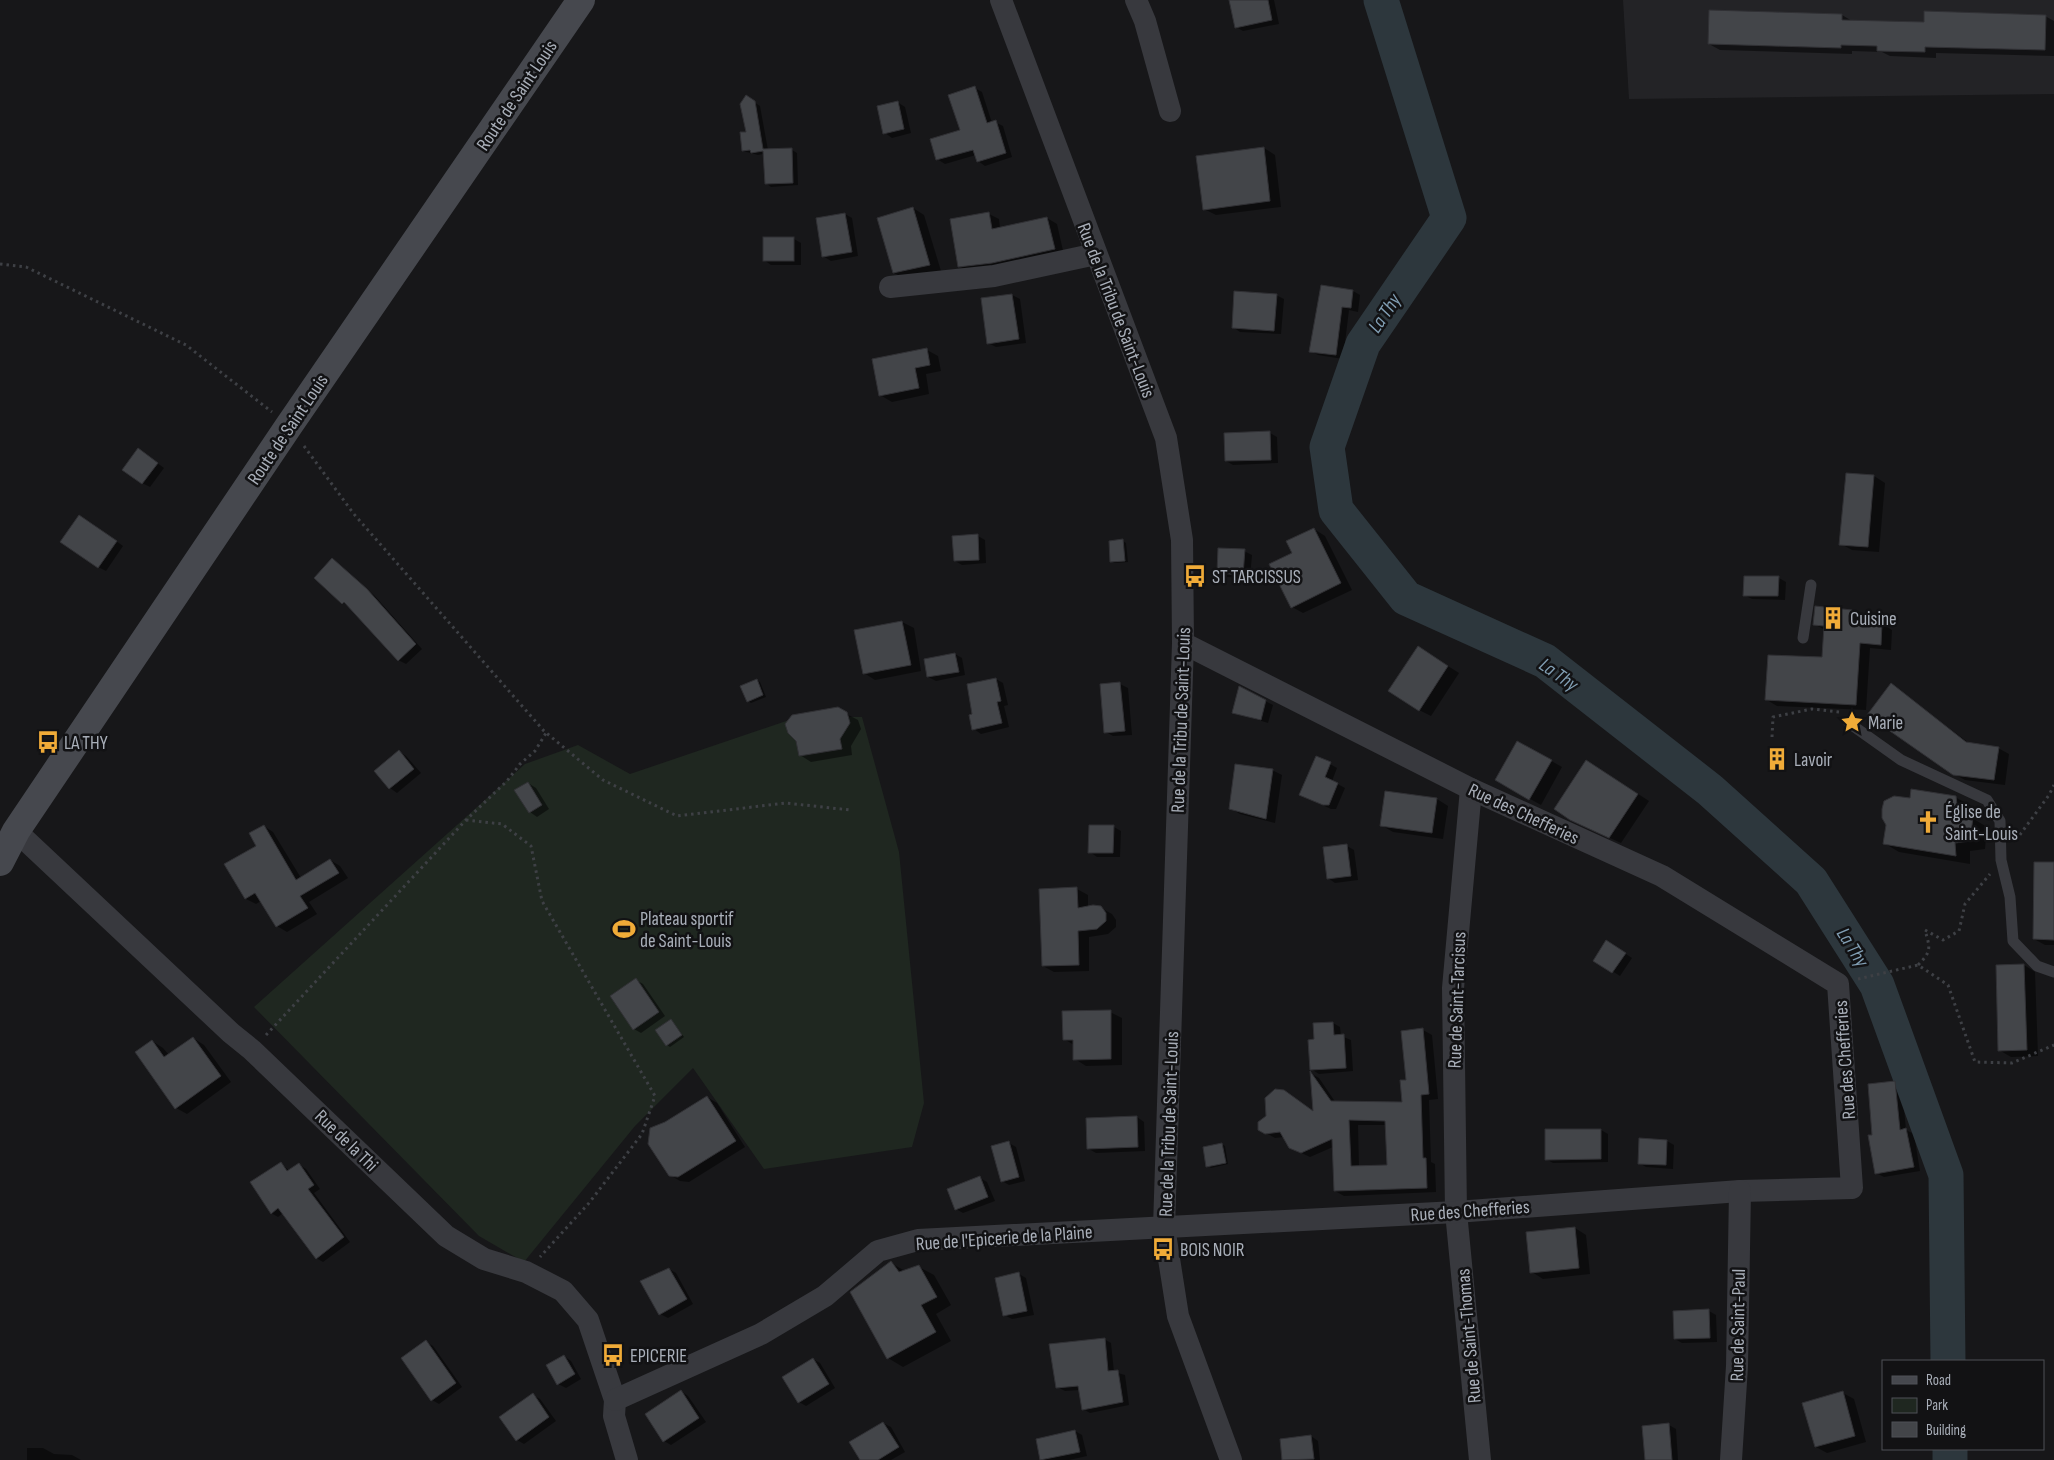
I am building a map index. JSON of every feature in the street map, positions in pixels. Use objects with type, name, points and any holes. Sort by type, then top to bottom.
[{"type":"main road","name":"Route de Saint Louis","points":[[0,862],[16,831],[288,427],[581,0]]},
{"type":"street","points":[[1136,0],[1145,21],[1170,111]]},
{"type":"street","name":"Rue de la Tribu de Saint-Louis","points":[[1004,1],[1096,254],[1166,438],[1182,540],[1183,643],[1164,1227],[1178,1316],[1231,1460]]},
{"type":"street","points":[[890,287],[994,276],[1096,254]]},
{"type":"street","name":"Rue des Chefferies","points":[[1164,1227],[1456,1212],[1740,1191],[1852,1188],[1838,984],[1662,876],[1471,789],[1183,643]]},
{"type":"street","name":"Rue de Saint-Tarcisus","points":[[1456,1212],[1453,988],[1471,789]]},
{"type":"street","name":"Rue de la Thi","points":[[16,831],[231,1033],[252,1050],[446,1236],[484,1259],[526,1272],[563,1290],[588,1320],[615,1400],[614,1416],[627,1460]]},
{"type":"street","name":"Rue de Saint-Paul","points":[[1731,1460],[1737,1366],[1740,1191]]},
{"type":"street","name":"Rue de Saint-Thomas","points":[[1456,1212],[1480,1460]]},
{"type":"street","name":"Rue de l'Epicerie de la Plaine","points":[[615,1400],[762,1334],[825,1296],[878,1251],[918,1240],[1164,1227]]},
{"type":"lane","points":[[1803,638],[1811,585]]},
{"type":"lane","points":[[1846,717],[1901,760],[1987,800],[2000,821],[2001,860],[2010,897],[2014,941],[2037,966],[2054,972]]},
{"type":"path","points":[[0,264],[26,267],[186,345],[282,420],[353,513],[546,732],[603,780],[677,816],[786,803],[850,810]]},
{"type":"path","points":[[1772,736],[1773,717],[1812,710],[1846,717]]},
{"type":"path","points":[[252,1050],[466,820],[535,751],[546,732]]},
{"type":"path","points":[[1838,984],[1918,965],[1928,955],[1930,947],[1925,930],[1944,940],[1959,931],[1965,904],[2001,860],[2049,795],[2054,785]]},
{"type":"path","points":[[466,820],[502,824],[530,846],[542,901],[655,1096],[642,1134],[589,1203],[526,1272]]},
{"type":"path","points":[[1918,965],[1948,985],[1975,1062],[2012,1063],[2054,1045]]},
{"type":"shaded area","points":[[1623,0],[2054,0],[2054,94],[1629,99]]},
{"type":"green space","name":"Plateau sportif de Saint-Louis","points":[[798,717],[862,717],[899,852],[924,1103],[912,1147],[764,1169],[693,1068],[635,1126],[524,1262],[479,1236],[254,1007],[525,764],[578,745],[630,774]]},
{"type":"building","points":[[1229,0],[1268,0],[1272,20],[1235,28]]},
{"type":"building","points":[[1709,10],[1842,14],[1842,20],[1924,22],[1924,11],[2046,15],[2045,50],[1925,47],[1925,52],[1877,51],[1877,46],[1841,45],[1841,48],[1708,44]]},
{"type":"building","points":[[975,86],[987,123],[996,120],[1006,153],[977,162],[973,150],[936,160],[930,139],[960,130],[948,95]]},
{"type":"building","points":[[746,95],[755,101],[763,149],[792,148],[793,183],[765,184],[763,151],[751,153],[750,150],[742,151],[740,132],[746,132],[740,104]]},
{"type":"building","points":[[898,101],[904,129],[883,134],[877,106]]},
{"type":"building","points":[[1264,147],[1270,201],[1203,210],[1196,156]]},
{"type":"building","points":[[913,207],[930,265],[893,273],[877,218]]},
{"type":"building","points":[[989,212],[992,229],[1047,217],[1055,249],[992,263],[958,267],[950,219]]},
{"type":"building","points":[[845,213],[852,252],[822,257],[816,218]]},
{"type":"building","points":[[763,237],[794,237],[794,261],[763,261]]},
{"type":"building","points":[[1321,285],[1353,290],[1351,308],[1342,307],[1336,355],[1309,352]]},
{"type":"building","points":[[1234,291],[1277,294],[1274,331],[1232,328]]},
{"type":"building","points":[[1012,294],[1019,339],[987,344],[981,298]]},
{"type":"building","points":[[927,348],[930,365],[915,368],[919,388],[879,396],[872,359]]},
{"type":"building","points":[[1270,431],[1271,460],[1225,461],[1224,433]]},
{"type":"building","points":[[138,448],[158,463],[142,484],[122,470]]},
{"type":"building","points":[[1846,473],[1874,475],[1868,547],[1839,545]]},
{"type":"building","points":[[79,515],[117,541],[98,568],[60,542]]},
{"type":"building","points":[[1314,528],[1341,583],[1291,608],[1269,564],[1292,553],[1286,541]]},
{"type":"building","points":[[978,534],[979,560],[954,561],[952,536]]},
{"type":"building","points":[[1123,539],[1125,561],[1110,562],[1109,541]]},
{"type":"building","points":[[1218,548],[1245,549],[1243,575],[1217,573]]},
{"type":"building","points":[[332,558],[367,589],[416,644],[398,661],[344,602],[342,604],[314,578]]},
{"type":"building","points":[[1744,576],[1779,576],[1778,596],[1743,596]]},
{"type":"building","points":[[1815,606],[1852,610],[1851,621],[1882,623],[1881,645],[1860,643],[1856,705],[1765,700],[1768,655],[1822,657],[1824,626],[1813,625]]},
{"type":"building","points":[[902,621],[911,665],[863,674],[854,630]]},
{"type":"building","points":[[1418,646],[1448,666],[1419,711],[1388,691]]},
{"type":"building","points":[[955,653],[959,672],[927,677],[924,659]]},
{"type":"building","points":[[996,678],[1001,701],[997,702],[1002,723],[972,730],[969,715],[972,714],[967,684]]},
{"type":"building","points":[[757,679],[763,695],[747,702],[740,686]]},
{"type":"building","points":[[1120,682],[1125,731],[1104,733],[1100,684]]},
{"type":"building","points":[[1891,683],[1966,742],[1999,747],[1994,780],[1953,775],[1867,715]]},
{"type":"building","points":[[1239,686],[1266,700],[1261,720],[1232,713]]},
{"type":"building","points":[[838,707],[847,712],[850,723],[840,739],[842,749],[799,756],[796,741],[788,733],[785,724],[792,715]]},
{"type":"building","points":[[1517,741],[1552,760],[1529,800],[1495,780]]},
{"type":"building","points":[[399,750],[414,769],[389,789],[374,771]]},
{"type":"building","points":[[1316,756],[1331,762],[1325,777],[1338,783],[1329,805],[1323,805],[1299,795]]},
{"type":"building","points":[[1586,760],[1638,794],[1609,838],[1570,820],[1554,809]]},
{"type":"building","points":[[1235,764],[1273,769],[1266,819],[1229,809]]},
{"type":"building","points":[[528,782],[542,805],[529,813],[514,790]]},
{"type":"building","name":"Église de Saint-Louis","points":[[1911,789],[1956,796],[1958,814],[1973,817],[1970,841],[1955,843],[1956,856],[1883,844],[1886,825],[1882,818],[1884,801],[1894,796],[1910,798]]},
{"type":"building","points":[[1385,791],[1437,798],[1432,833],[1380,826]]},
{"type":"building","points":[[264,825],[296,880],[330,859],[339,873],[300,896],[308,908],[276,927],[255,893],[245,899],[224,864],[256,846],[249,833]]},
{"type":"building","points":[[1089,825],[1114,825],[1113,853],[1088,853]]},
{"type":"building","points":[[1347,844],[1351,876],[1327,879],[1323,847]]},
{"type":"building","points":[[2034,862],[2054,862],[2054,940],[2033,939]]},
{"type":"building","points":[[1077,887],[1078,908],[1093,905],[1101,906],[1106,913],[1106,921],[1097,929],[1078,931],[1079,965],[1042,966],[1039,889]]},
{"type":"building","points":[[1606,940],[1626,953],[1612,973],[1593,961]]},
{"type":"building","points":[[2024,964],[2027,1050],[1998,1051],[1996,965]]},
{"type":"building","points":[[636,978],[659,1012],[633,1030],[610,996]]},
{"type":"building","points":[[1111,1010],[1111,1059],[1073,1060],[1073,1040],[1063,1040],[1062,1011]]},
{"type":"building","points":[[671,1019],[682,1035],[666,1046],[655,1030]]},
{"type":"building","points":[[1333,1022],[1334,1035],[1344,1034],[1346,1068],[1310,1070],[1308,1040],[1314,1039],[1313,1023]]},
{"type":"building","points":[[1423,1028],[1429,1094],[1421,1095],[1423,1158],[1426,1158],[1427,1188],[1334,1191],[1332,1139],[1301,1153],[1289,1148],[1280,1132],[1265,1134],[1258,1130],[1258,1122],[1266,1116],[1265,1098],[1275,1089],[1284,1090],[1313,1111],[1310,1071],[1331,1101],[1402,1102],[1400,1080],[1406,1080],[1401,1031]],"holes":[[[1349,1120],[1385,1121],[1387,1165],[1351,1166]]]},
{"type":"building","points":[[193,1037],[221,1076],[175,1109],[135,1052],[152,1040],[164,1057]]},
{"type":"building","points":[[1895,1081],[1900,1130],[1906,1128],[1914,1167],[1875,1174],[1868,1135],[1872,1135],[1868,1084]]},
{"type":"building","points":[[707,1096],[736,1141],[678,1177],[669,1176],[648,1144],[650,1128],[665,1122]]},
{"type":"building","points":[[1137,1116],[1138,1147],[1087,1149],[1086,1118]]},
{"type":"building","points":[[1545,1129],[1601,1129],[1601,1159],[1545,1160]]},
{"type":"building","points":[[1639,1138],[1667,1140],[1666,1165],[1638,1164]]},
{"type":"building","points":[[1009,1141],[1019,1177],[1001,1182],[991,1146]]},
{"type":"building","points":[[1222,1143],[1226,1163],[1206,1167],[1203,1147]]},
{"type":"building","points":[[281,1162],[287,1171],[299,1163],[314,1185],[308,1189],[344,1237],[316,1259],[278,1208],[271,1214],[250,1182]]},
{"type":"building","points":[[980,1176],[988,1197],[955,1210],[947,1189]]},
{"type":"building","points":[[1575,1227],[1579,1268],[1530,1273],[1526,1232]]},
{"type":"building","points":[[891,1261],[899,1272],[919,1265],[937,1297],[921,1305],[936,1332],[887,1359],[850,1292]]},
{"type":"building","points":[[669,1268],[687,1299],[659,1315],[640,1281]]},
{"type":"building","points":[[1019,1272],[1027,1311],[1003,1316],[995,1278]]},
{"type":"building","points":[[1709,1309],[1710,1338],[1674,1339],[1673,1311]]},
{"type":"building","points":[[1105,1338],[1108,1371],[1118,1370],[1123,1402],[1082,1410],[1078,1386],[1056,1388],[1049,1344]]},
{"type":"building","points":[[426,1340],[456,1383],[431,1401],[401,1358]]},
{"type":"building","points":[[564,1355],[575,1374],[557,1385],[546,1365]]},
{"type":"building","points":[[813,1358],[829,1384],[798,1403],[782,1377]]},
{"type":"building","points":[[681,1390],[699,1418],[663,1442],[645,1414]]},
{"type":"building","points":[[1843,1391],[1855,1436],[1815,1447],[1802,1403]]},
{"type":"building","points":[[533,1393],[549,1417],[516,1441],[499,1417]]},
{"type":"building","points":[[883,1422],[899,1447],[878,1460],[860,1460],[849,1442]]},
{"type":"building","points":[[1669,1423],[1672,1460],[1645,1460],[1642,1426]]},
{"type":"building","points":[[1075,1430],[1080,1452],[1040,1460],[1036,1439]]},
{"type":"building","points":[[1311,1435],[1314,1459],[1282,1460],[1280,1439]]},
{"type":"waterway","name":"La Thy","points":[[1381,0],[1449,218],[1363,344],[1327,447],[1336,510],[1406,598],[1545,661],[1710,790],[1811,881],[1877,985],[1946,1175],[1948,1360]]},
{"type":"waterway","name":"La Thy","points":[[1950,1450],[1950,1460]]},
{"type":"place","name":"ST TARCISSUS","points":[[1195,576]]},
{"type":"place","name":"Cuisine","points":[[1833,618]]},
{"type":"place","name":"Marie","points":[[1852,722]]},
{"type":"place","name":"LA THY","points":[[48,742]]},
{"type":"place","name":"Lavoir","points":[[1777,759]]},
{"type":"place","name":"Église de Saint-Louis","points":[[1928,822]]},
{"type":"place","name":"Plateau sportif de Saint-Louis","points":[[624,929]]},
{"type":"place","name":"BOIS NOIR","points":[[1163,1249]]},
{"type":"place","name":"EPICERIE","points":[[613,1355]]}]
